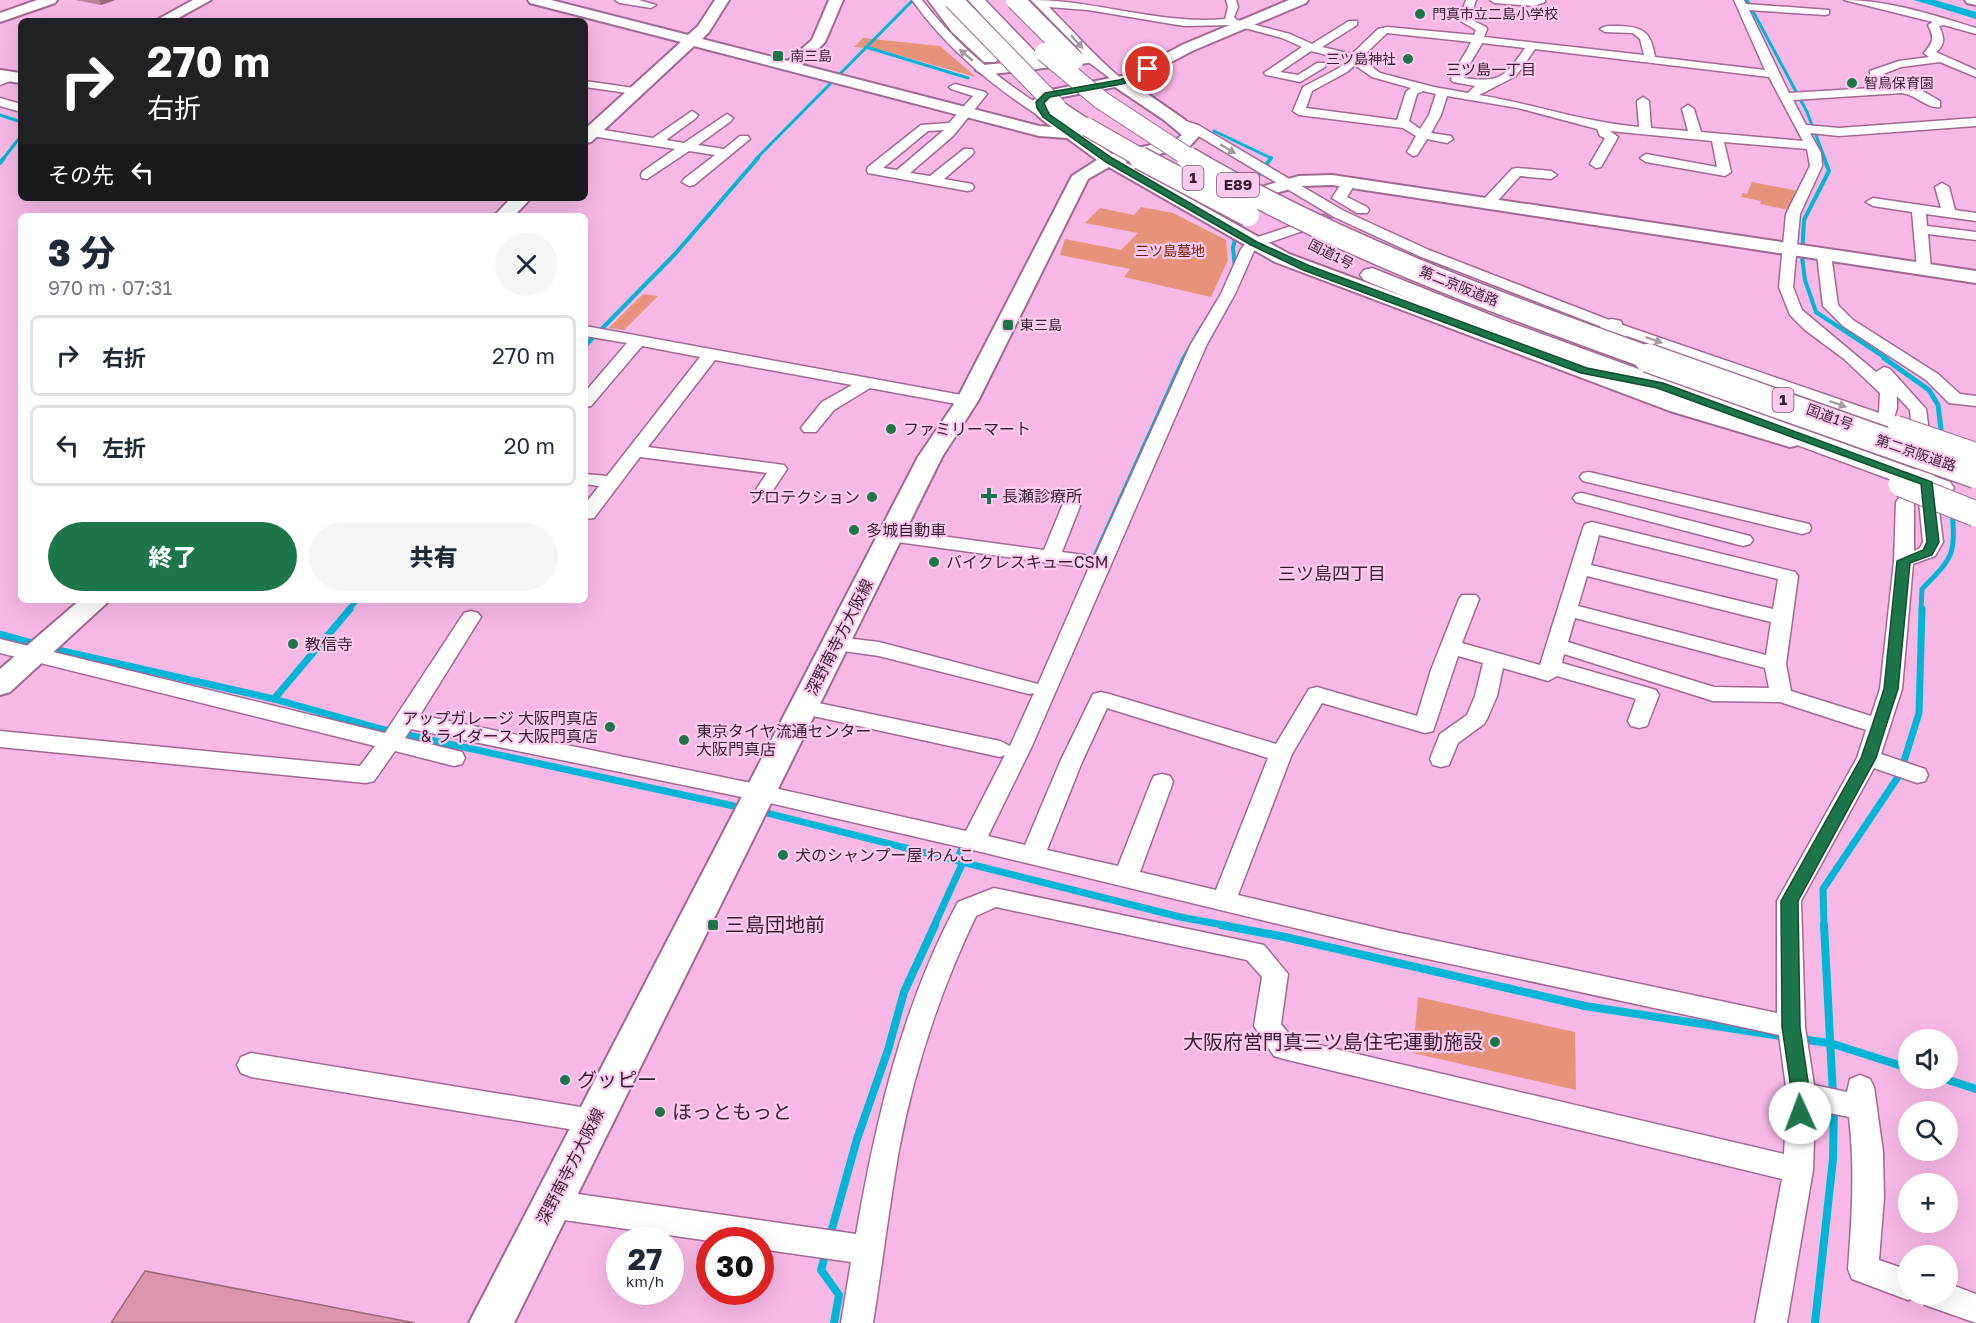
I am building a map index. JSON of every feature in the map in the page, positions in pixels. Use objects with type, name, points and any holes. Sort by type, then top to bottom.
[{"type":"highway","name":"E89","points":[[953,0],[977,23],[1035,88],[1052,111]]},
{"type":"highway","name":"国道1号","points":[[976,0],[1102,120],[1158,159],[1256,194],[1334,216],[1371,240],[1614,333],[1951,478]]},
{"type":"highway","name":"第二京阪道路","points":[[994,0],[1071,77],[1149,134],[1203,166],[1290,212],[1452,284],[1683,371],[1951,478]]},
{"type":"highway","name":"国道1号","points":[[994,0],[1037,57],[1102,106],[1143,133],[1256,194],[1287,232],[1372,275],[1494,325],[1660,386],[1951,478]]},
{"type":"highway","points":[[1015,0],[1095,78],[1180,139],[1313,218],[1452,284]]},
{"type":"highway","points":[[926,2],[975,45],[1030,88],[1052,111]]},
{"type":"highway","name":"第二京阪道路","points":[[1052,111],[1176,179],[1336,255],[1517,327],[1951,478]]},
{"type":"street","points":[[0,18],[50,0]]},
{"type":"street","points":[[168,18],[204,0]]},
{"type":"street","points":[[536,0],[556,2],[1039,131],[1072,133]]},
{"type":"street","points":[[620,0],[651,5]]},
{"type":"street","points":[[588,135],[704,29],[722,0]]},
{"type":"street","points":[[792,66],[818,42],[836,0]]},
{"type":"street","points":[[1115,16],[1119,0]]},
{"type":"street","points":[[1052,111],[1040,108],[1040,102],[1047,95],[1131,79],[1236,24],[1301,0]]},
{"type":"street","points":[[1471,0],[1464,20],[1482,28],[1468,58],[1463,62],[1457,80],[1483,84],[1506,79],[1512,75],[1532,46]]},
{"type":"street","points":[[1495,0],[1534,3],[1540,0]]},
{"type":"street","points":[[1849,0],[1976,31]]},
{"type":"street","points":[[926,2],[951,42],[1013,94],[1052,111],[1072,133],[1109,160],[1197,212],[1306,268],[1710,417],[1831,454],[1951,478]]},
{"type":"street","points":[[1038,2],[1063,3],[1159,27],[1236,24],[1286,36],[1312,47],[1353,58],[1376,75],[1443,92],[1519,105],[1604,127],[1811,146]]},
{"type":"street","points":[[1038,2],[1081,45],[1091,59],[1119,82],[1176,122],[1194,128],[1256,194]]},
{"type":"street","points":[[1236,24],[1229,18],[1232,4],[1244,2]]},
{"type":"street","points":[[1833,23],[1822,8],[1746,6],[1773,74],[1795,96],[1804,128],[1815,153],[1816,166],[1793,214],[1805,251],[1831,306],[1848,323],[1932,377],[1955,399],[1976,401]]},
{"type":"street","points":[[1781,6],[1799,23]]},
{"type":"street","points":[[1942,22],[1934,25],[1939,37],[1937,46],[1929,53],[1976,74]]},
{"type":"street","points":[[1605,29],[1636,30],[1641,33],[1647,38],[1650,60]]},
{"type":"street","points":[[1337,55],[1300,80],[1266,71],[1312,47],[1359,31],[1387,30],[1773,74]]},
{"type":"street","points":[[1359,31],[1353,58],[1343,70],[1307,90],[1299,111],[1405,125],[1422,134],[1447,139]]},
{"type":"street","points":[[984,70],[1091,59]]},
{"type":"street","points":[[1902,90],[1874,73],[1899,64],[1940,59]]},
{"type":"street","points":[[588,84],[634,92]]},
{"type":"street","points":[[1471,97],[1483,84]]},
{"type":"street","points":[[899,175],[949,133],[981,94],[955,87]]},
{"type":"street","points":[[1405,125],[1403,121],[1412,92],[1422,87]]},
{"type":"street","points":[[1795,96],[1902,90],[1915,91],[1936,104]]},
{"type":"street","points":[[1413,152],[1435,115],[1443,92]]},
{"type":"street","points":[[0,102],[18,107]]},
{"type":"street","points":[[1643,102],[1646,131]]},
{"type":"street","points":[[1688,109],[1696,136]]},
{"type":"street","points":[[655,142],[692,115]]},
{"type":"street","points":[[647,176],[727,118]]},
{"type":"street","name":"深野南寺方大阪線","points":[[491,1323],[930,457],[967,401],[1081,176],[1109,160],[1183,144],[1189,140],[1190,133],[1176,122]]},
{"type":"street","points":[[1804,128],[1879,130],[1976,122]]},
{"type":"street","points":[[953,126],[925,128],[873,170],[967,188]]},
{"type":"street","points":[[1596,164],[1612,137],[1604,133],[1604,127]]},
{"type":"street","points":[[588,135],[726,153]]},
{"type":"street","points":[[1646,158],[1725,172],[1717,138]]},
{"type":"street","points":[[689,182],[744,139]]},
{"type":"street","points":[[933,181],[968,152]]},
{"type":"street","points":[[1488,203],[1517,172],[1552,174]]},
{"type":"street","points":[[1197,212],[1313,180],[1349,182],[1976,277]]},
{"type":"street","points":[[1349,182],[1340,199],[1373,214]]},
{"type":"street","points":[[1942,187],[1949,213]]},
{"type":"street","points":[[505,213],[519,201]]},
{"type":"street","points":[[1873,202],[1976,217]]},
{"type":"street","points":[[1919,209],[1924,269]]},
{"type":"street","points":[[973,841],[1021,746],[1199,344],[1228,294],[1248,249],[1254,243],[1334,216],[1614,333],[1891,423],[1951,478]]},
{"type":"street","points":[[1921,229],[1976,236]]},
{"type":"street","points":[[1805,251],[1786,287],[1795,312],[1810,327],[1850,356],[1888,392],[1891,423]]},
{"type":"street","points":[[1810,327],[1882,370],[1911,401],[1918,409],[1951,478],[1933,542],[1928,552],[1904,561]]},
{"type":"street","points":[[588,332],[967,401]]},
{"type":"street","points":[[588,399],[638,341]]},
{"type":"street","points":[[588,512],[711,354]]},
{"type":"street","points":[[1585,371],[1660,386]]},
{"type":"street","points":[[810,428],[828,406],[867,383]]},
{"type":"street","points":[[636,451],[778,470],[762,494]]},
{"type":"street","points":[[1589,477],[1802,528]]},
{"type":"street","points":[[1771,1323],[1798,1170],[1801,1095],[1791,1027],[1790,901],[1868,758],[1891,689],[1904,561],[1951,478]]},
{"type":"street","points":[[588,479],[612,482]]},
{"type":"street","points":[[1582,498],[1743,540]]},
{"type":"street","points":[[1051,557],[1071,506]]},
{"type":"street","points":[[1740,564],[1748,515]]},
{"type":"street","points":[[1451,647],[1548,674],[1592,528],[1788,576],[1775,664],[1781,695]]},
{"type":"street","points":[[890,535],[1084,561]]},
{"type":"street","points":[[1580,568],[1782,618]]},
{"type":"street","points":[[1224,900],[1281,754],[1317,694],[1425,726],[1469,600]]},
{"type":"street","points":[[0,686],[93,603]]},
{"type":"street","points":[[1568,610],[1775,664]]},
{"type":"street","points":[[0,739],[366,775],[406,720],[471,617]]},
{"type":"street","points":[[836,644],[879,649],[1029,687]]},
{"type":"street","points":[[1557,645],[1713,694],[1781,695],[1879,726]]},
{"type":"street","points":[[0,646],[259,709],[389,744],[454,758]]},
{"type":"street","points":[[1441,759],[1448,739],[1476,719],[1486,696],[1494,659]]},
{"type":"street","points":[[1550,667],[1648,695],[1640,722]]},
{"type":"street","points":[[1033,855],[1071,762],[1101,699],[1281,754]]},
{"type":"street","points":[[804,707],[1000,749]]},
{"type":"street","points":[[406,720],[755,804],[973,841],[1386,940],[1791,1027]]},
{"type":"street","points":[[1868,758],[1917,775]]},
{"type":"street","points":[[1126,877],[1162,782]]},
{"type":"street","points":[[857,1323],[857,1249],[902,1077],[940,964],[967,909],[994,897],[1255,952],[1275,974],[1267,1026],[1284,1047],[1798,1170]]},
{"type":"street","points":[[251,1065],[594,1121]]},
{"type":"street","points":[[1801,1095],[1861,1097],[1868,1152],[1869,1197],[1863,1269],[1898,1281]]},
{"type":"street","points":[[550,1204],[857,1249]]},
{"type":"street","points":[[1958,1302],[1976,1309]]},
{"type":"green space","points":[[863,38],[940,46],[976,77],[877,49],[854,47]]},
{"type":"green space","points":[[1752,182],[1798,191],[1789,210],[1741,197],[1743,193],[1747,194]]},
{"type":"green space","name":"三ツ島墓地","points":[[1141,207],[1173,213],[1226,240],[1228,260],[1211,297],[1124,277],[1130,269],[1060,255],[1065,239],[1121,250],[1138,233],[1085,223],[1100,208],[1134,215]]},
{"type":"green space","points":[[643,294],[658,296],[624,330],[609,328]]},
{"type":"green space","name":"大阪府営門真三ツ島住宅運動施設","points":[[1418,997],[1575,1032],[1576,1090],[1413,1053]]},
{"type":"water","points":[[1914,0],[1935,0],[1976,12],[1976,19]]},
{"type":"building","points":[[145,1271],[415,1323],[111,1323]]},
{"type":"waterway","points":[[866,47],[913,0]]},
{"type":"waterway","points":[[1747,0],[1807,112],[1825,159]]},
{"type":"waterway","points":[[756,159],[866,47]]},
{"type":"waterway","points":[[866,47],[968,78]]},
{"type":"waterway","points":[[0,115],[18,121]]},
{"type":"waterway","points":[[1214,131],[1271,158]]},
{"type":"waterway","points":[[3,159],[18,140]]},
{"type":"waterway","points":[[0,163],[4,158]]},
{"type":"waterway","points":[[588,343],[675,254],[758,158]]},
{"type":"waterway","points":[[1250,187],[1271,158]]},
{"type":"waterway","points":[[1824,158],[1829,171],[1804,220],[1802,257],[1805,280],[1816,312],[1887,359]]},
{"type":"waterway","points":[[1235,268],[1233,248],[1240,217]]},
{"type":"waterway","points":[[1183,359],[1202,326]]},
{"type":"waterway","points":[[1090,567],[1184,358]]},
{"type":"waterway","points":[[1884,358],[1929,390],[1938,405],[1942,437]]},
{"type":"waterway","points":[[1921,610],[1922,589],[1950,556],[1954,538],[1952,512]]},
{"type":"waterway","points":[[348,610],[354,603]]},
{"type":"waterway","points":[[274,699],[350,609]]},
{"type":"waterway","points":[[1824,926],[1823,889],[1900,774],[1919,713],[1922,609]]},
{"type":"waterway","points":[[0,634],[36,644]]},
{"type":"waterway","points":[[49,648],[274,699]]},
{"type":"waterway","points":[[274,699],[385,730],[743,808]]},
{"type":"waterway","points":[[759,811],[963,862]]},
{"type":"waterway","points":[[957,860],[965,841]]},
{"type":"waterway","points":[[934,926],[963,862]]},
{"type":"waterway","points":[[963,862],[1180,917],[1229,926]]},
{"type":"waterway","points":[[830,1236],[857,1139],[888,1050],[904,992],[935,925]]},
{"type":"waterway","points":[[1221,925],[1285,937],[1585,1006],[1786,1037]]},
{"type":"waterway","points":[[1824,925],[1830,1043]]},
{"type":"waterway","points":[[1799,1039],[1830,1043]]},
{"type":"waterway","points":[[1830,1043],[1898,1065]]},
{"type":"waterway","points":[[1830,1043],[1833,1095]]},
{"type":"waterway","points":[[1958,1083],[1976,1089]]},
{"type":"waterway","points":[[1815,1323],[1833,1159],[1834,1106]]},
{"type":"waterway","points":[[826,1252],[821,1270],[839,1295],[834,1323]]},
{"type":"place","name":"門真市立二島小学校","points":[[1420,14]]},
{"type":"place","name":"南三島","points":[[778,56]]},
{"type":"place","name":"三ツ島神社","points":[[1408,59]]},
{"type":"place","name":"智鳥保育園","points":[[1852,83]]},
{"type":"place","name":"東三島","points":[[1008,325]]},
{"type":"place","name":"ファミリーマート","points":[[891,429]]},
{"type":"place","name":"長瀬診療所","points":[[989,496]]},
{"type":"place","name":"プロテクション","points":[[872,497]]},
{"type":"place","name":"多城自動車","points":[[854,530]]},
{"type":"place","name":"バイクレスキューCSM","points":[[934,562]]},
{"type":"place","name":"教信寺","points":[[293,644]]},
{"type":"place","name":"アップガレージ 大阪門真店 & ライダース 大阪門真店","points":[[610,727]]},
{"type":"place","name":"東京タイヤ流通センター 大阪門真店","points":[[684,740]]},
{"type":"place","name":"犬のシャンプー屋 わんこ","points":[[783,855]]},
{"type":"place","name":"三島団地前","points":[[713,925]]},
{"type":"place","name":"大阪府営門真三ツ島住宅運動施設","points":[[1495,1042]]},
{"type":"place","name":"グッピー","points":[[565,1080]]},
{"type":"place","name":"ほっともっと","points":[[660,1112]]},
{"type":"district","name":"三ツ島一丁目","points":[[1491,70]]},
{"type":"district","name":"三ツ島四丁目","points":[[1332,574]]},
{"type":"route","points":[[1148,69],[1131,79],[1119,82],[1052,93],[1042,99],[1040,108],[1046,115],[1109,160],[1197,212],[1282,258],[1585,371],[1660,386],[1926,482],[1933,542],[1928,552],[1904,561],[1891,689],[1879,726],[1868,758],[1790,901],[1791,1027],[1801,1095],[1800,1113]]}]
